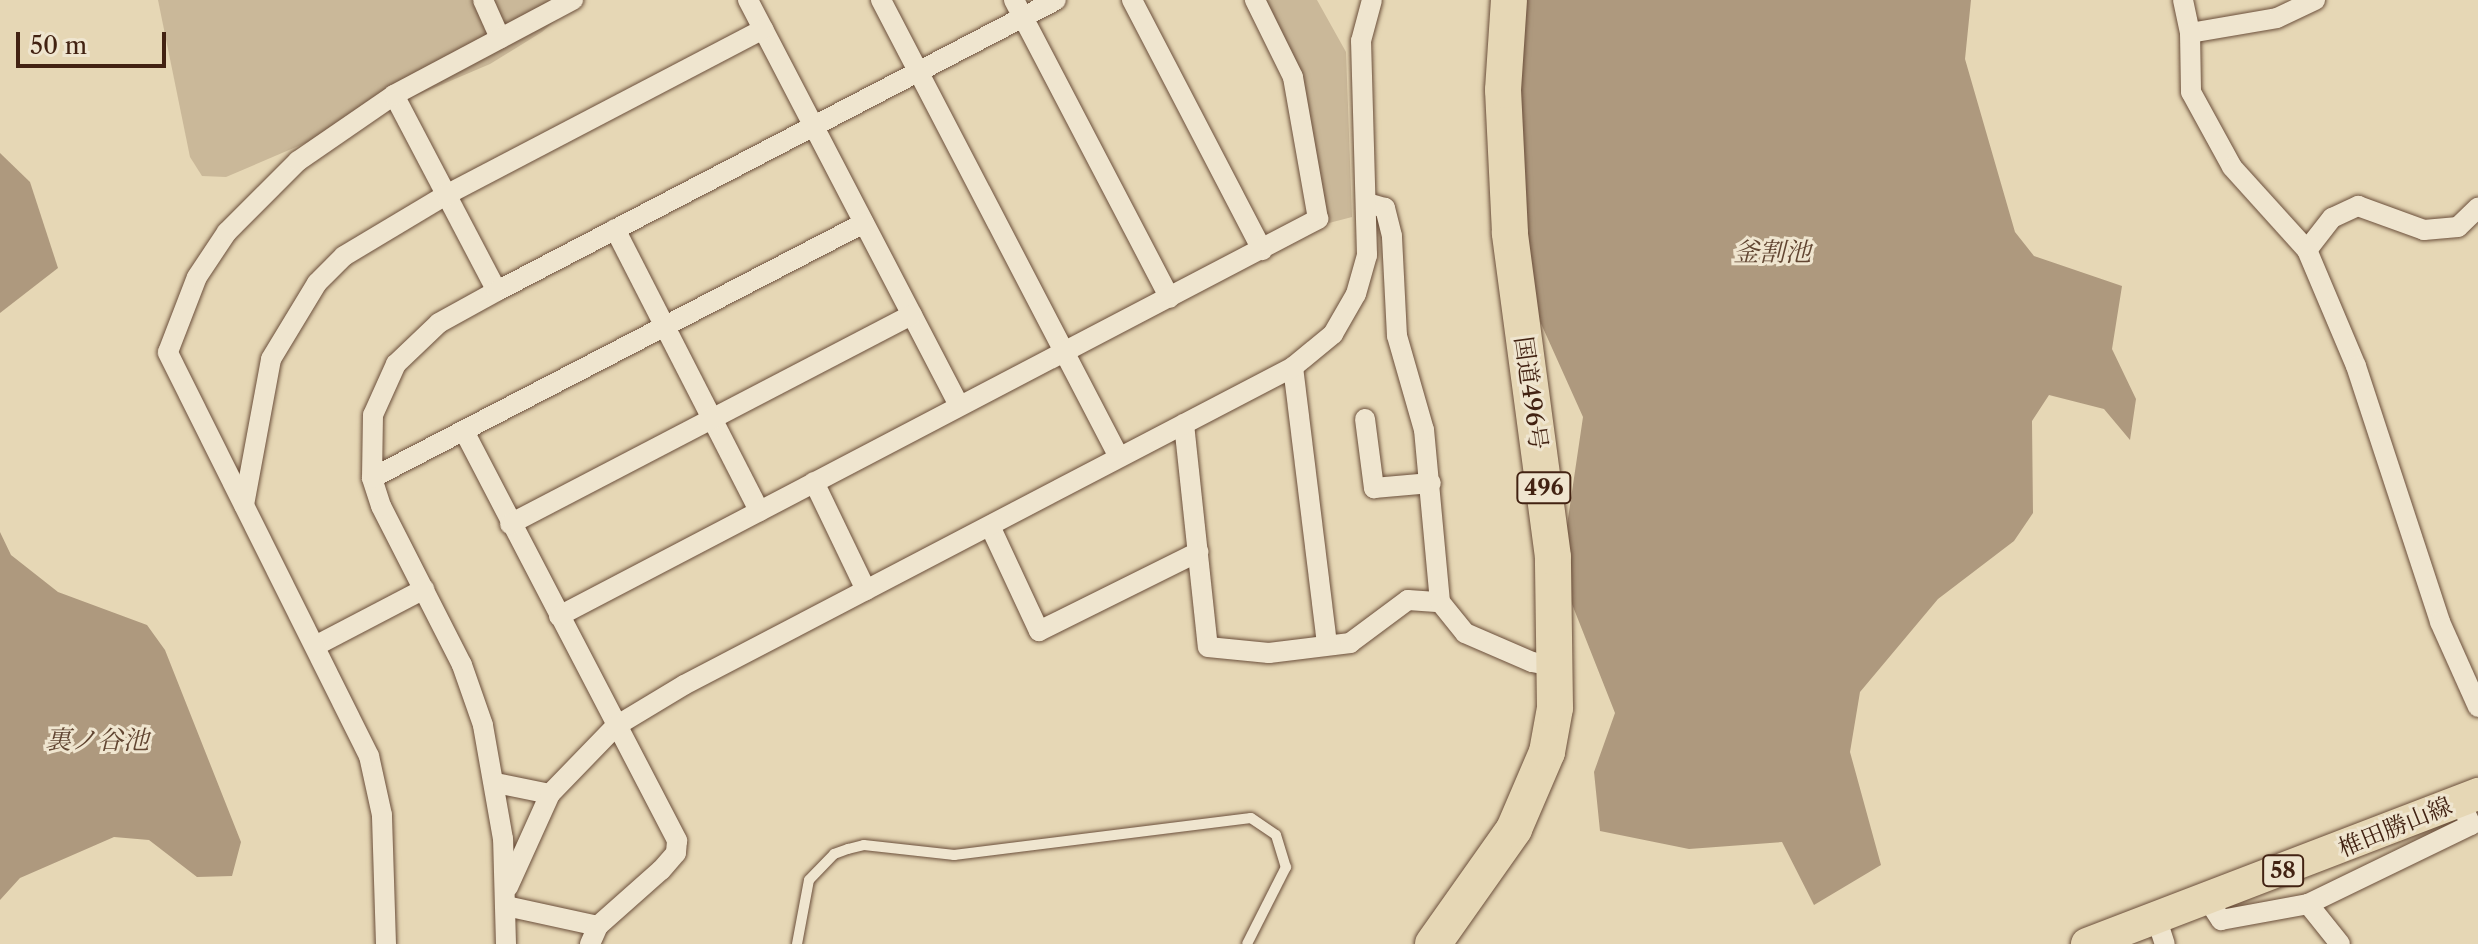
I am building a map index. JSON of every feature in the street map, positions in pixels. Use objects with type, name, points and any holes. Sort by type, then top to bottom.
[{"type":"highway","name":"国道496号","points":[[1433,944],[1514,829],[1533,792],[1547,752],[1558,667],[1553,557],[1510,233],[1503,90],[1509,0]]},
{"type":"main road","name":"椎田勝山線","points":[[2087,944],[2161,932],[2208,900],[2472,814]]},
{"type":"street","points":[[483,0],[500,38]]},
{"type":"street","points":[[386,944],[382,815],[372,771],[317,645],[168,352],[172,335],[197,277],[258,198],[343,126],[394,95],[573,0]]},
{"type":"street","points":[[748,0],[959,405]]},
{"type":"street","points":[[881,0],[1119,457]]},
{"type":"street","points":[[506,944],[506,898],[496,783],[462,665],[372,478],[373,415],[396,364],[439,323],[497,291],[918,72],[1019,8],[1056,0]]},
{"type":"street","points":[[1132,0],[1262,250]]},
{"type":"street","points":[[559,616],[1318,219],[1293,77],[1255,0]]},
{"type":"street","points":[[506,898],[550,794],[616,726],[866,590],[1293,367],[1333,334],[1356,294],[1367,255],[1361,41],[1372,0]]},
{"type":"street","points":[[2183,0],[2190,33],[2191,92],[2207,127],[2232,167],[2307,250],[2356,366],[2440,622],[2478,707]]},
{"type":"street","points":[[2190,33],[2277,18],[2315,0]]},
{"type":"street","points":[[1019,8],[1170,298]]},
{"type":"street","points":[[244,505],[271,359],[295,315],[344,256],[446,195],[763,29]]},
{"type":"street","points":[[394,95],[497,291]]},
{"type":"street","points":[[1367,203],[1385,208],[1392,236],[1397,336],[1424,430],[1440,602],[1465,633],[1558,667]]},
{"type":"street","points":[[2307,250],[2332,218],[2358,206],[2424,230],[2458,227],[2478,208]]},
{"type":"street","points":[[372,478],[864,223]]},
{"type":"street","points":[[615,229],[759,511]]},
{"type":"street","points":[[510,524],[912,315]]},
{"type":"street","points":[[1293,367],[1327,644]]},
{"type":"street","points":[[1365,419],[1374,488],[1431,483]]},
{"type":"street","points":[[1184,424],[1208,647],[1269,653],[1350,643],[1408,600],[1440,602]]},
{"type":"street","points":[[464,431],[677,841],[676,853],[661,870],[594,935],[506,898]]},
{"type":"street","points":[[814,482],[866,590]]},
{"type":"street","points":[[990,526],[1039,631],[1198,552]]},
{"type":"street","points":[[317,645],[424,589]]},
{"type":"street","points":[[496,783],[550,794]]},
{"type":"street","points":[[2208,900],[2221,920],[2308,904],[2472,814]]},
{"type":"street","points":[[2308,904],[2340,944]]},
{"type":"lane","points":[[797,944],[809,880],[834,854],[848,849],[864,845],[954,855],[1251,818],[1276,835],[1286,867],[1247,944]]},
{"type":"shaded area","points":[[158,0],[570,0],[565,12],[542,32],[490,64],[226,177],[202,176],[190,157]]},
{"type":"shaded area","points":[[1263,0],[1317,0],[1346,52],[1352,217],[1329,223],[1302,76]]},
{"type":"water","name":"釜割池","points":[[1527,0],[1971,0],[1965,59],[2015,232],[2034,256],[2122,286],[2112,349],[2136,399],[2130,440],[2104,409],[2049,395],[2032,421],[2033,513],[2014,541],[1938,599],[1860,692],[1850,752],[1881,865],[1814,905],[1782,842],[1689,849],[1600,831],[1594,772],[1615,713],[1570,599],[1565,539],[1583,417],[1534,308],[1518,105]]},
{"type":"water","points":[[0,153],[30,182],[58,268],[0,313]]},
{"type":"water","name":"裏ノ谷池","points":[[0,532],[11,555],[58,592],[147,625],[165,650],[241,842],[232,876],[197,877],[149,840],[114,837],[20,878],[0,900]]}]
